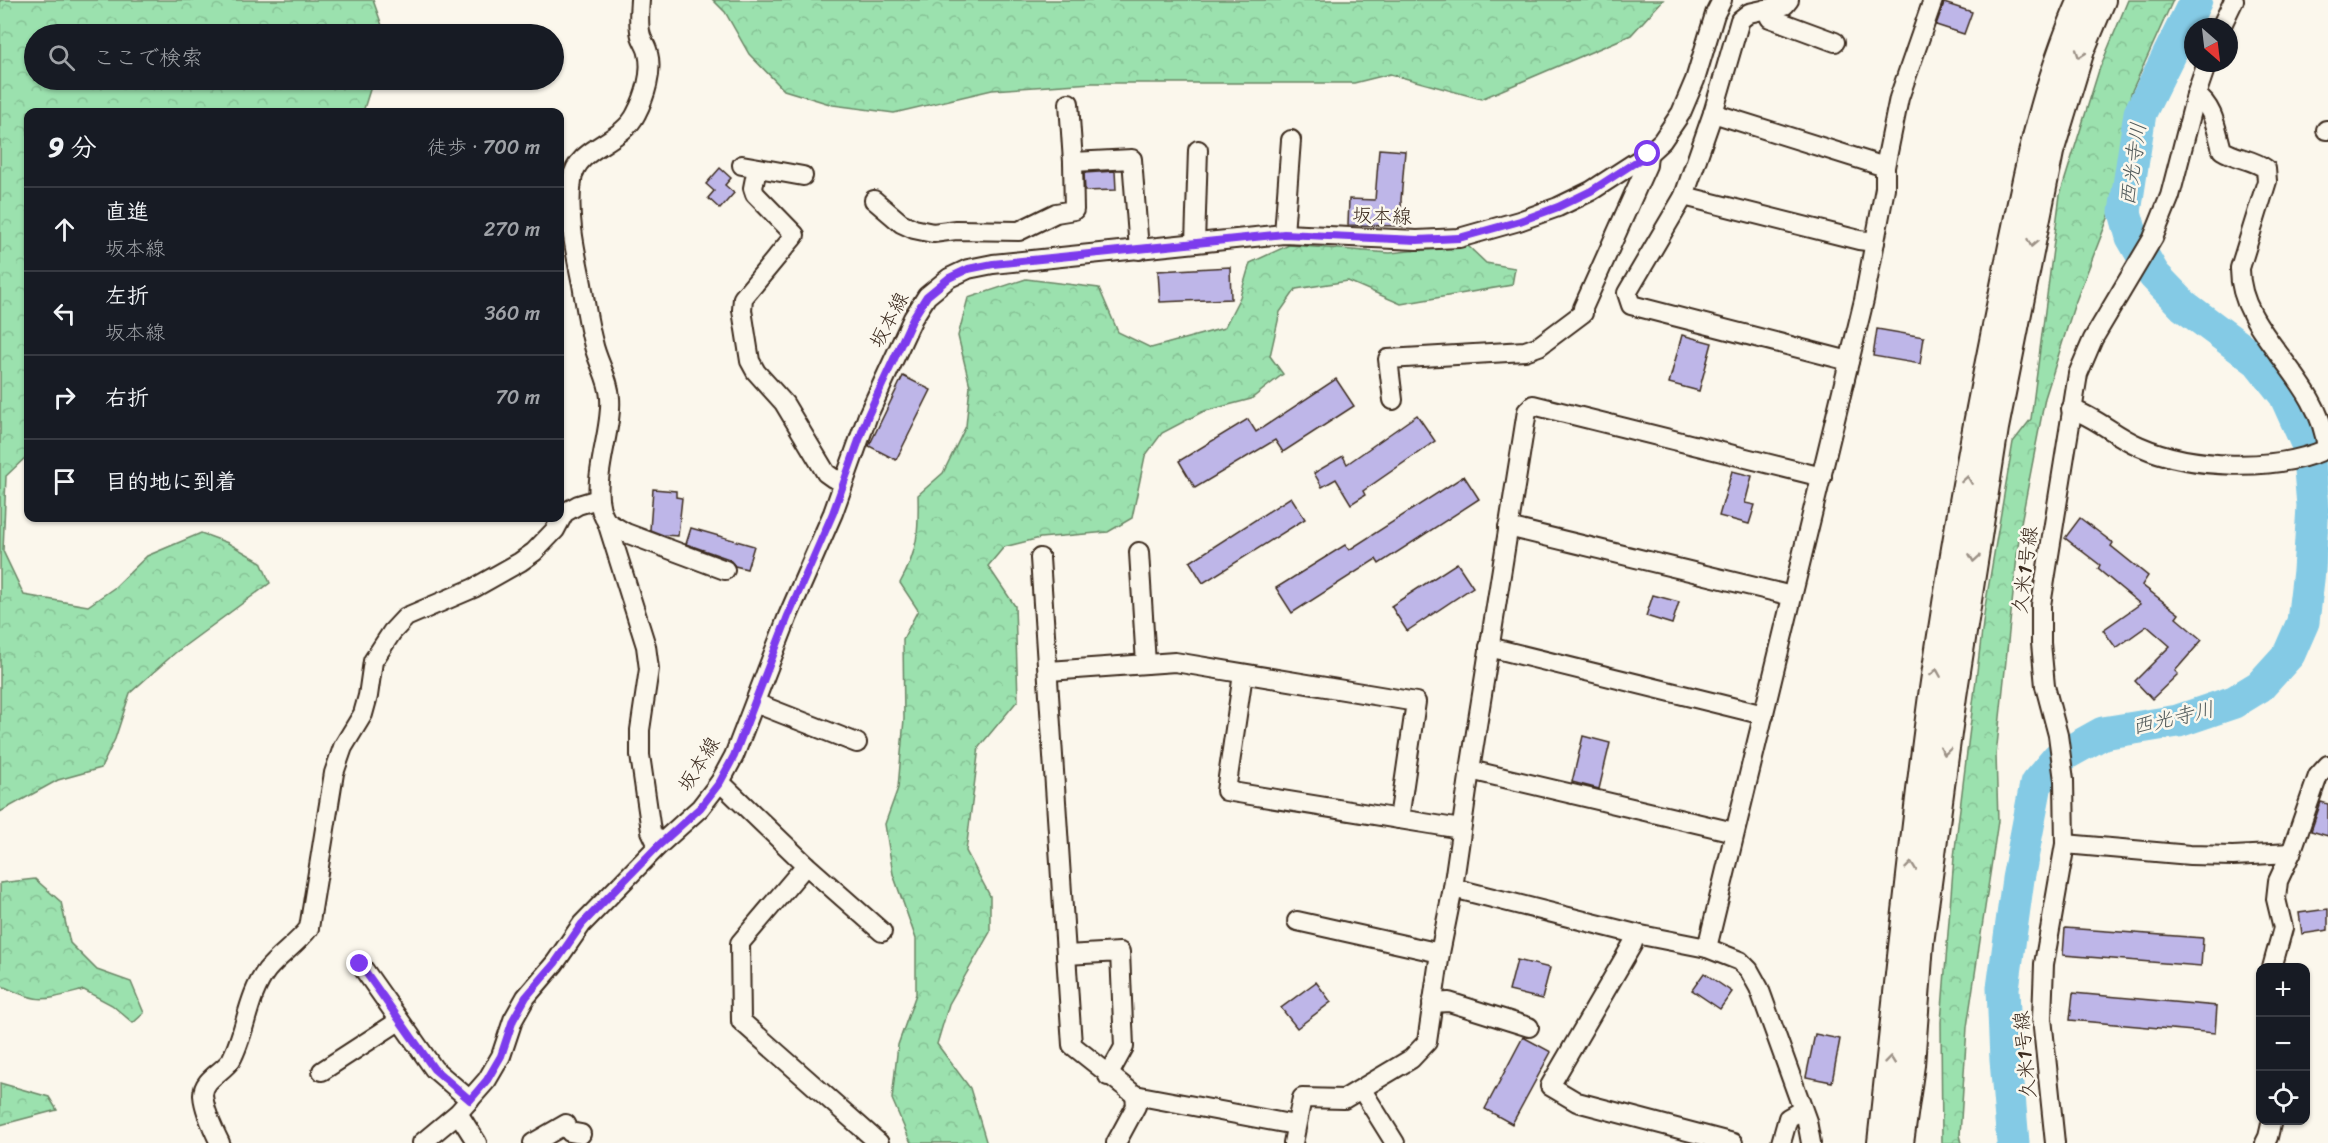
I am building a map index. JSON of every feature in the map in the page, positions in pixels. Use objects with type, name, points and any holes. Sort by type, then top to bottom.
[{"type":"highway","points":[[1881,1135],[1933,694],[1977,418],[2033,147],[2062,43],[2082,0]]},
{"type":"highway","points":[[1900,1143],[1911,1065],[1923,920],[1953,696],[1995,428],[2050,152],[2080,50],[2102,0]]},
{"type":"highway","points":[[1911,1065],[1915,1143]]},
{"type":"street","points":[[640,0],[641,35],[649,54],[649,76],[636,115],[625,130],[578,163],[565,206],[593,342],[599,363],[608,379],[609,431],[598,499],[646,646],[649,669],[640,730],[640,755],[651,831],[658,846]]},
{"type":"street","name":"坂本線","points":[[422,1143],[464,1106],[487,1080],[501,1056],[513,1020],[526,997],[555,963],[582,924],[658,846],[700,808],[720,782],[734,756],[788,616],[833,513],[868,415],[913,318],[927,296],[949,278],[968,269],[993,264],[1284,234],[1417,240],[1459,238],[1520,221],[1558,207],[1591,191],[1648,154],[1662,141],[1681,113],[1695,80],[1715,14],[1722,0]]},
{"type":"street","points":[[1789,0],[1785,5],[1749,13],[1740,20],[1713,113],[1684,196],[1627,293],[1631,304],[1849,361]]},
{"type":"street","points":[[1707,948],[1849,361],[1875,242],[1885,188],[1885,167],[1899,98],[1933,0]]},
{"type":"street","points":[[2225,18],[2234,0]]},
{"type":"street","points":[[1766,9],[1770,18],[1835,42]]},
{"type":"street","name":"久米1号線","points":[[2055,1143],[2042,1018],[2044,964],[2065,844],[2064,780],[2058,735],[2045,686],[2041,605],[2078,374],[2093,339],[2153,238],[2170,196],[2203,72]]},
{"type":"street","points":[[2071,409],[2085,414],[2139,446],[2187,460],[2244,466],[2298,459],[2327,449],[2325,422],[2300,380],[2251,316],[2240,279],[2240,268],[2267,181],[2266,169],[2258,163],[2231,156],[2222,150],[2206,102],[2196,95]]},
{"type":"street","points":[[874,200],[901,223],[914,229],[933,233],[956,230],[1019,231],[1056,213],[1074,210],[1069,103]]},
{"type":"street","points":[[1713,113],[1885,167]]},
{"type":"street","points":[[1284,234],[1291,140]]},
{"type":"street","points":[[1195,243],[1198,150]]},
{"type":"street","points":[[1393,400],[1388,359],[1525,351],[1539,346],[1583,313],[1583,308],[1647,165],[1648,154]]},
{"type":"street","points":[[1073,162],[1132,159],[1139,250]]},
{"type":"street","points":[[803,176],[749,167],[754,194],[795,235],[743,298],[742,310],[750,362],[784,403],[826,473],[832,478],[843,481]]},
{"type":"street","points":[[1684,196],[1859,240],[1875,242]]},
{"type":"street","points":[[1040,558],[1072,1045],[1108,1076],[1135,1095],[1294,1134],[1302,1098],[1344,1099],[1412,1059],[1427,1042],[1440,953],[1454,888],[1470,770],[1527,411],[1533,405],[1822,477]]},
{"type":"street","points":[[564,513],[598,499]]},
{"type":"street","points":[[220,1143],[213,1129],[203,1095],[205,1088],[209,1080],[229,1063],[238,1047],[250,1009],[267,970],[297,943],[309,928],[334,773],[343,747],[363,714],[373,661],[406,617],[474,588],[520,562],[534,552],[555,530],[559,522]]},
{"type":"street","points":[[607,522],[626,533],[725,570]]},
{"type":"street","points":[[1508,527],[1792,596]]},
{"type":"street","points":[[1139,552],[1146,664]]},
{"type":"street","points":[[1489,647],[1764,714]]},
{"type":"street","points":[[1049,671],[1175,663],[1416,702],[1399,819]]},
{"type":"street","points":[[1243,674],[1226,791],[1461,829]]},
{"type":"street","points":[[755,703],[857,743]]},
{"type":"street","points":[[2273,963],[2283,928],[2276,899],[2278,880],[2291,853],[2318,776],[2328,765]]},
{"type":"street","points":[[1470,770],[1734,832]]},
{"type":"street","points":[[720,782],[806,865],[882,932]]},
{"type":"street","points":[[2065,844],[2190,855],[2233,856],[2291,853]]},
{"type":"street","points":[[806,865],[740,943],[741,1021],[879,1143]]},
{"type":"street","points":[[1454,888],[1636,934],[1707,948],[1740,961],[1749,970],[1759,988],[1807,1121],[1811,1143]]},
{"type":"street","points":[[1297,921],[1440,953]]},
{"type":"street","points":[[1636,934],[1632,945],[1550,1086],[1577,1102],[1703,1139],[1733,1143]]},
{"type":"street","points":[[1066,955],[1120,952],[1124,1047],[1108,1076]]},
{"type":"street","points":[[360,964],[434,1069],[464,1106],[477,1143]]},
{"type":"street","points":[[1432,1003],[1449,1002],[1529,1027]]},
{"type":"street","points":[[322,1071],[399,1021]]},
{"type":"street","points":[[1362,1090],[1395,1143]]},
{"type":"street","points":[[1116,1143],[1136,1106],[1135,1095]]},
{"type":"street","points":[[1781,1143],[1788,1118],[1802,1110]]},
{"type":"street","points":[[533,1143],[566,1124],[570,1132],[581,1134]]},
{"type":"street","points":[[2265,1143],[2271,1125]]},
{"type":"green space","points":[[0,0],[373,0],[381,24],[24,24],[24,90],[370,90],[364,108],[24,108],[24,459],[6,476],[3,551],[24,595],[88,606],[114,588],[147,556],[201,533],[228,543],[261,562],[270,583],[175,653],[130,693],[115,739],[101,768],[58,780],[0,812]]},
{"type":"green space","points":[[713,0],[1663,0],[1631,35],[1481,99],[1390,74],[1354,83],[1092,83],[992,90],[894,113],[833,105],[784,90],[749,54],[725,12]]},
{"type":"green space","points":[[2128,0],[2173,0],[2131,93],[2110,213],[2074,306],[2045,398],[2020,528],[1996,755],[1998,821],[1967,1027],[1960,1135],[1962,1143],[1942,1143],[1941,1022],[1954,857],[1985,607],[2013,442],[2031,419],[2060,195],[2099,70]]},
{"type":"green space","points":[[1289,245],[1390,253],[1467,245],[1486,263],[1515,268],[1512,285],[1401,304],[1348,281],[1296,289],[1280,312],[1270,356],[1283,374],[1251,399],[1202,412],[1162,433],[1145,456],[1132,518],[1108,532],[1040,538],[1004,547],[988,566],[1015,606],[1018,700],[979,747],[966,851],[990,896],[990,932],[949,1004],[937,1044],[970,1088],[986,1143],[911,1143],[892,1099],[898,1045],[916,994],[916,939],[893,874],[885,824],[898,788],[904,719],[903,639],[918,610],[900,583],[914,551],[918,495],[943,473],[966,426],[970,386],[958,336],[968,298],[1026,279],[1099,288],[1118,332],[1151,348],[1224,328],[1240,297],[1250,263]]},
{"type":"green space","points":[[35,879],[61,902],[70,943],[97,970],[131,982],[144,1013],[133,1023],[112,1005],[84,990],[41,999],[0,985],[0,883]]},
{"type":"green space","points":[[0,1083],[49,1097],[57,1110],[0,1125]]},
{"type":"building","points":[[1944,3],[1972,12],[1964,34],[1936,25]]},
{"type":"building","points":[[1379,149],[1405,151],[1401,200],[1402,226],[1348,225],[1349,199],[1375,200]]},
{"type":"building","points":[[720,168],[731,178],[725,185],[734,193],[720,209],[708,198],[714,191],[706,184]]},
{"type":"building","points":[[1115,171],[1116,190],[1085,191],[1084,173]]},
{"type":"building","points":[[1230,267],[1231,299],[1160,302],[1158,271]]},
{"type":"building","points":[[1877,329],[1924,337],[1920,364],[1873,356]]},
{"type":"building","points":[[1682,335],[1712,343],[1699,391],[1669,383]]},
{"type":"building","points":[[903,376],[931,390],[896,460],[869,446]]},
{"type":"building","points":[[1336,379],[1354,406],[1283,452],[1275,440],[1195,488],[1179,461],[1248,419],[1256,432]]},
{"type":"building","points":[[1417,415],[1435,441],[1363,491],[1365,495],[1351,504],[1336,479],[1322,487],[1314,473],[1343,456],[1347,464]]},
{"type":"building","points":[[1732,471],[1752,476],[1745,503],[1755,505],[1749,524],[1719,516]]},
{"type":"building","points":[[1464,476],[1479,499],[1379,564],[1376,559],[1292,613],[1276,588],[1345,545],[1349,550]]},
{"type":"building","points":[[653,489],[676,491],[676,497],[682,498],[678,536],[663,535],[650,530]]},
{"type":"building","points":[[1291,497],[1305,519],[1203,583],[1190,562]]},
{"type":"building","points":[[2080,518],[2113,543],[2111,546],[2148,576],[2142,585],[2179,614],[2176,618],[2202,640],[2175,671],[2178,674],[2152,699],[2135,681],[2170,646],[2147,626],[2116,648],[2103,630],[2140,604],[2098,569],[2100,565],[2065,538]]},
{"type":"building","points":[[691,528],[754,546],[747,569],[735,566],[729,559],[686,544]]},
{"type":"building","points":[[1457,563],[1473,587],[1407,631],[1391,606]]},
{"type":"building","points":[[1653,595],[1679,602],[1672,624],[1646,616]]},
{"type":"building","points":[[1583,736],[1610,743],[1599,789],[1572,782]]},
{"type":"building","points":[[2321,802],[2328,804],[2328,836],[2311,831]]},
{"type":"building","points":[[2328,909],[2328,930],[2302,934],[2299,913]]},
{"type":"building","points":[[2065,928],[2203,938],[2201,966],[2063,955]]},
{"type":"building","points":[[1517,960],[1550,968],[1542,999],[1509,991]]},
{"type":"building","points":[[1704,973],[1732,992],[1720,1009],[1692,990]]},
{"type":"building","points":[[1316,982],[1331,1002],[1297,1028],[1281,1008]]},
{"type":"building","points":[[2073,993],[2217,1006],[2215,1033],[2070,1020]]},
{"type":"building","points":[[1815,1034],[1840,1039],[1832,1082],[1806,1077]]},
{"type":"building","points":[[1523,1037],[1551,1052],[1512,1124],[1485,1109]]},
{"type":"waterway","name":"西光寺川","points":[[2013,1143],[2003,988],[2018,879],[2036,784],[2058,758],[2103,733],[2178,721],[2234,702],[2260,686],[2289,654],[2303,622],[2313,506],[2308,446],[2285,395],[2258,361],[2184,306],[2154,275],[2132,237],[2125,212],[2140,113],[2196,0]]},
{"type":"route","points":[[360,964],[434,1069],[470,1100],[487,1080],[501,1056],[513,1020],[526,997],[555,963],[582,924],[658,846],[700,808],[720,782],[734,756],[788,616],[833,513],[868,415],[913,318],[927,296],[949,278],[968,269],[993,264],[1284,234],[1417,240],[1459,238],[1520,221],[1558,207],[1591,191],[1648,154]]}]
